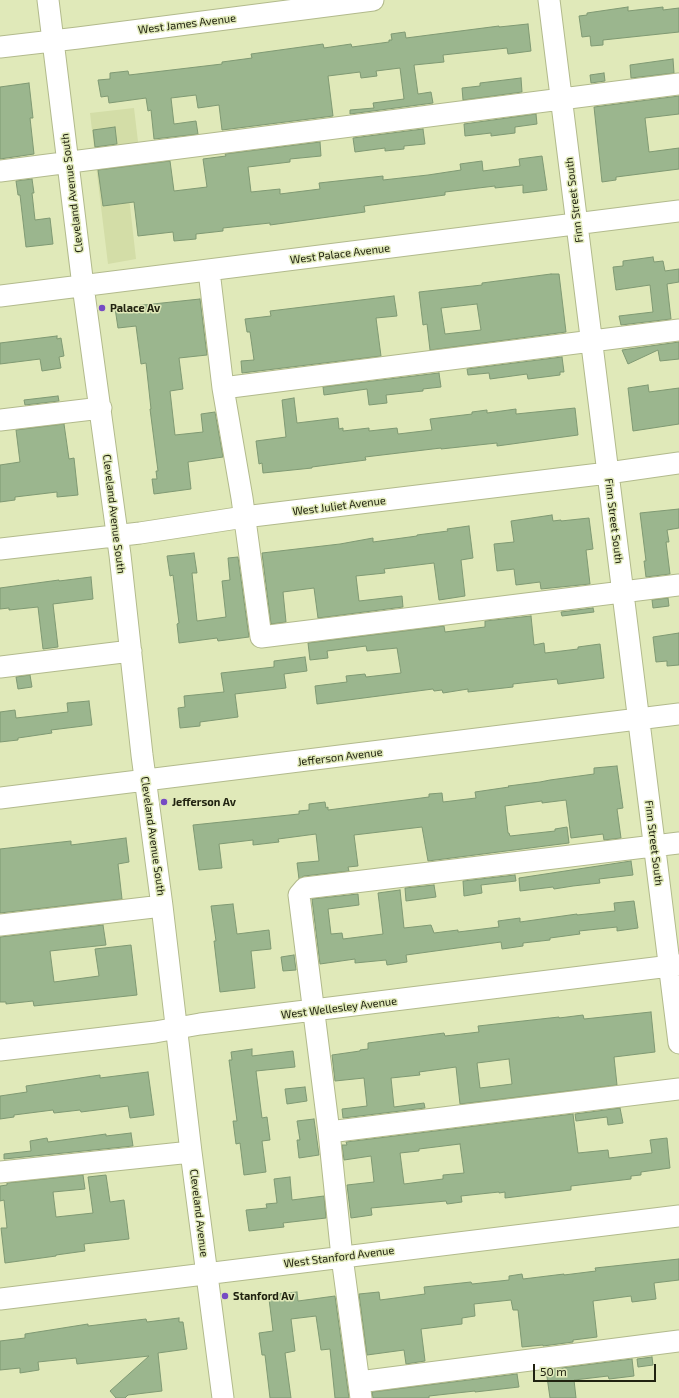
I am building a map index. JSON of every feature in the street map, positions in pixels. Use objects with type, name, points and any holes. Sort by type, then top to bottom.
[{"type":"street","name":"Cleveland Avenue South","points":[[48,0],[83,286],[101,408],[117,535],[176,1028]]},
{"type":"street","name":"West James Avenue","points":[[0,47],[373,0]]},
{"type":"street","name":"Finn Street South","points":[[549,0],[654,846],[674,966],[679,1043]]},
{"type":"street","points":[[0,171],[679,84]]},
{"type":"street","name":"West Palace Avenue","points":[[0,296],[679,211]]},
{"type":"street","points":[[208,271],[222,388],[244,517],[261,637],[679,585]]},
{"type":"street","points":[[222,388],[679,330]]},
{"type":"street","points":[[0,420],[101,408]]},
{"type":"street","name":"West Juliet Avenue","points":[[0,549],[140,533],[244,517],[679,463]]},
{"type":"street","points":[[0,667],[130,651]]},
{"type":"street","name":"Jefferson Avenue","points":[[0,798],[679,714]]},
{"type":"street","points":[[679,843],[305,888],[299,895],[312,1011],[329,1132],[342,1257],[360,1390],[679,1341]]},
{"type":"street","points":[[0,925],[162,906]]},
{"type":"street","name":"West Wellesley Avenue","points":[[0,1050],[155,1032],[200,1024],[674,966]]},
{"type":"street","name":"Cleveland Avenue","points":[[176,1028],[206,1274],[223,1398]]},
{"type":"street","points":[[329,1132],[679,1089]]},
{"type":"street","points":[[0,1172],[191,1152]]},
{"type":"street","name":"West Stanford Avenue","points":[[0,1299],[679,1216]]},
{"type":"shaded area","points":[[134,108],[139,150],[95,156],[90,113]]},
{"type":"shaded area","points":[[125,162],[136,259],[108,264],[96,166]]},
{"type":"building","points":[[628,7],[628,11],[663,7],[663,10],[679,8],[679,32],[603,40],[603,45],[591,46],[590,36],[582,37],[579,16],[587,15],[587,13]]},
{"type":"building","points":[[528,24],[531,51],[508,54],[507,48],[443,55],[444,62],[414,65],[418,94],[431,92],[433,103],[350,114],[350,110],[374,108],[373,103],[404,99],[400,68],[376,71],[377,76],[361,78],[360,72],[328,76],[333,116],[222,130],[219,105],[198,108],[196,95],[171,98],[174,124],[196,121],[198,134],[154,139],[151,110],[148,111],[146,98],[109,103],[108,96],[101,97],[98,80],[110,79],[110,73],[128,71],[129,75],[222,64],[222,62],[252,58],[251,54],[323,44],[324,48],[351,44],[352,47],[389,42],[389,40],[392,40],[391,34],[405,32],[406,38],[499,26]]},
{"type":"building","points":[[673,59],[674,73],[631,78],[630,65]]},
{"type":"building","points":[[604,73],[605,81],[591,83],[590,75]]},
{"type":"building","points":[[521,78],[522,92],[463,100],[462,88],[480,86],[480,83]]},
{"type":"building","points":[[29,83],[33,118],[30,118],[34,154],[0,159],[0,87]]},
{"type":"building","points":[[679,96],[679,114],[645,118],[649,152],[679,148],[679,169],[616,177],[616,180],[602,182],[594,107]]},
{"type":"building","points":[[536,114],[537,124],[515,127],[515,133],[491,136],[491,133],[465,136],[464,124]]},
{"type":"building","points":[[115,127],[117,144],[95,147],[93,130]]},
{"type":"building","points":[[423,129],[425,144],[404,146],[404,149],[385,151],[385,148],[355,152],[353,138]]},
{"type":"building","points":[[320,142],[321,156],[290,159],[290,162],[248,167],[251,192],[280,189],[280,194],[320,189],[319,183],[383,176],[383,180],[428,175],[461,170],[460,164],[482,161],[483,171],[520,166],[519,159],[542,156],[547,190],[523,193],[523,185],[495,188],[495,186],[445,192],[445,195],[364,206],[365,212],[270,225],[270,223],[223,228],[223,231],[196,234],[196,239],[174,241],[173,232],[138,236],[134,202],[103,206],[98,170],[170,161],[174,191],[207,187],[203,159],[226,156],[225,154]]},
{"type":"building","points":[[32,179],[35,220],[50,218],[53,244],[26,247],[20,195],[18,195],[16,181]]},
{"type":"building","points":[[653,257],[654,262],[663,261],[665,271],[679,269],[679,282],[667,284],[671,319],[621,325],[619,316],[653,312],[650,285],[616,290],[613,267],[623,266],[623,261]]},
{"type":"building","points":[[559,274],[566,332],[430,350],[427,324],[423,325],[419,292],[482,285],[482,283]],"holes":[[[477,304],[481,330],[445,334],[441,308]]]},
{"type":"building","points":[[394,296],[397,316],[376,318],[381,356],[242,373],[241,361],[254,360],[250,332],[247,332],[245,319],[271,316],[270,311]]},
{"type":"building","points":[[200,299],[207,355],[179,358],[183,389],[170,391],[175,435],[203,432],[201,414],[215,412],[223,457],[188,462],[191,489],[154,494],[152,479],[157,479],[156,471],[158,471],[146,363],[141,364],[136,326],[118,328],[115,308]]},
{"type":"building","points":[[57,336],[57,339],[61,338],[64,356],[59,357],[61,368],[42,371],[40,359],[0,364],[0,343]]},
{"type":"building","points":[[679,342],[679,359],[660,361],[658,350],[628,364],[622,350]]},
{"type":"building","points":[[562,357],[564,372],[560,372],[560,375],[528,379],[527,374],[490,379],[489,373],[468,375],[467,369]]},
{"type":"building","points":[[439,373],[441,387],[423,389],[423,391],[386,395],[387,403],[369,405],[367,389],[324,395],[323,387]]},
{"type":"building","points":[[648,385],[649,392],[679,388],[679,424],[633,431],[628,388]]},
{"type":"building","points":[[58,396],[59,401],[25,405],[24,400]]},
{"type":"building","points":[[294,398],[297,423],[338,418],[339,429],[343,428],[343,431],[369,428],[369,431],[397,428],[398,434],[432,430],[430,419],[472,414],[472,412],[487,410],[487,413],[516,409],[516,414],[575,408],[578,435],[497,446],[497,443],[365,457],[366,460],[263,473],[262,463],[259,464],[256,441],[286,437],[282,400]]},
{"type":"building","points":[[64,424],[69,459],[74,458],[78,495],[57,497],[57,492],[15,497],[15,500],[0,502],[0,465],[20,462],[16,430]]},
{"type":"building","points":[[679,509],[679,528],[667,530],[669,542],[666,542],[670,574],[646,577],[644,561],[646,561],[640,513]]},
{"type":"building","points":[[552,515],[553,521],[589,518],[593,549],[586,550],[590,584],[541,589],[540,582],[516,585],[514,569],[497,571],[494,544],[514,542],[511,521]]},
{"type":"building","points":[[469,526],[473,558],[461,560],[465,596],[439,600],[434,563],[384,569],[385,573],[356,576],[359,601],[402,596],[403,607],[318,618],[314,588],[283,592],[286,622],[271,624],[262,553],[340,544],[373,538],[373,542],[448,531],[447,529]]},
{"type":"building","points":[[194,553],[197,573],[192,573],[197,621],[226,617],[222,581],[230,580],[228,558],[238,557],[249,637],[218,641],[217,638],[179,643],[177,624],[179,623],[173,575],[170,576],[167,556]]},
{"type":"building","points":[[91,577],[93,599],[53,604],[58,647],[43,649],[38,607],[9,610],[9,608],[0,609],[0,588]]},
{"type":"building","points":[[668,598],[669,606],[653,608],[652,600]]},
{"type":"building","points":[[593,608],[594,612],[562,616],[561,612]]},
{"type":"building","points":[[531,616],[534,645],[544,643],[545,653],[578,649],[578,647],[600,644],[604,678],[558,684],[557,679],[513,684],[513,687],[468,692],[468,689],[443,693],[442,690],[434,691],[433,689],[317,704],[315,686],[347,682],[346,676],[365,674],[366,677],[401,673],[397,648],[367,651],[366,646],[327,651],[328,658],[310,660],[308,643],[444,626],[445,632],[485,627],[485,621]]},
{"type":"building","points":[[679,633],[679,665],[667,666],[667,661],[656,662],[653,637]]},
{"type":"building","points":[[305,657],[307,671],[284,674],[286,688],[235,694],[238,717],[200,722],[200,726],[180,728],[178,708],[185,707],[184,696],[224,692],[221,673],[274,667],[274,661]]},
{"type":"building","points":[[30,675],[32,687],[18,689],[16,677]]},
{"type":"building","points":[[89,701],[92,725],[51,730],[52,733],[0,742],[0,712],[15,710],[16,718],[68,712],[67,703]]},
{"type":"building","points":[[617,766],[623,808],[617,809],[621,838],[604,840],[603,834],[571,838],[566,800],[542,803],[542,801],[505,806],[508,833],[510,836],[555,831],[555,829],[567,827],[569,843],[428,861],[422,827],[354,835],[358,866],[348,867],[349,871],[304,876],[299,879],[297,863],[319,861],[316,834],[278,839],[279,842],[253,845],[253,840],[219,844],[222,868],[199,870],[193,825],[299,814],[299,811],[309,810],[309,804],[325,802],[328,810],[429,797],[429,794],[442,793],[443,802],[476,798],[475,792],[594,774],[594,768]]},
{"type":"building","points":[[126,838],[129,862],[118,864],[122,899],[0,913],[0,849],[71,841],[71,845]]},
{"type":"building","points":[[631,861],[633,875],[599,879],[600,883],[554,889],[553,887],[520,891],[519,878]]},
{"type":"building","points":[[515,875],[516,881],[481,885],[482,893],[464,896],[463,881]]},
{"type":"building","points":[[434,885],[436,897],[406,901],[405,888]]},
{"type":"building","points":[[400,890],[404,928],[431,925],[434,933],[458,930],[458,932],[499,927],[498,921],[520,918],[520,922],[577,914],[615,911],[614,903],[634,901],[638,928],[617,931],[617,927],[579,931],[580,934],[550,938],[550,940],[523,943],[523,946],[502,949],[501,942],[406,955],[407,962],[387,965],[386,960],[355,963],[355,959],[320,964],[312,899],[358,894],[359,905],[328,909],[331,934],[342,933],[343,939],[383,934],[378,893]]},
{"type":"building","points":[[233,904],[237,934],[269,930],[271,949],[251,951],[255,988],[220,992],[214,941],[216,941],[211,906]]},
{"type":"building","points":[[103,925],[106,945],[50,951],[54,982],[99,976],[95,949],[131,945],[137,995],[34,1006],[33,1001],[6,1004],[6,1002],[0,1002],[0,937]]},
{"type":"building","points":[[294,955],[296,970],[283,971],[281,957]]},
{"type":"building","points":[[651,1012],[655,1052],[614,1057],[617,1085],[460,1104],[456,1067],[419,1072],[420,1075],[391,1078],[394,1107],[424,1103],[425,1108],[343,1118],[342,1109],[367,1106],[364,1078],[335,1081],[332,1055],[368,1049],[368,1043],[444,1033],[445,1036],[479,1032],[478,1026],[583,1015],[584,1019]],"holes":[[[509,1059],[512,1084],[480,1088],[477,1063]]]},
{"type":"building","points":[[252,1049],[252,1056],[293,1051],[295,1067],[256,1071],[262,1118],[267,1117],[270,1140],[262,1141],[266,1172],[244,1175],[240,1143],[236,1144],[233,1121],[237,1121],[229,1060],[232,1060],[231,1052]]},
{"type":"building","points":[[148,1072],[154,1115],[130,1118],[128,1106],[81,1112],[80,1110],[54,1113],[53,1110],[14,1115],[14,1117],[0,1119],[0,1096],[27,1092],[26,1086],[100,1075],[100,1078]]},
{"type":"building","points":[[305,1087],[307,1101],[287,1104],[285,1089]]},
{"type":"building","points":[[620,1108],[623,1123],[608,1125],[607,1117],[576,1121],[575,1114]]},
{"type":"building","points":[[573,1114],[578,1153],[608,1150],[609,1158],[652,1153],[650,1140],[667,1138],[670,1168],[641,1172],[641,1175],[631,1176],[631,1179],[571,1186],[571,1190],[505,1198],[505,1192],[499,1192],[461,1196],[462,1202],[447,1204],[446,1201],[371,1208],[372,1215],[351,1218],[347,1185],[374,1182],[371,1156],[344,1160],[342,1145],[347,1145],[346,1142]],"holes":[[[460,1144],[464,1173],[443,1175],[443,1179],[404,1184],[400,1153]]]},
{"type":"building","points":[[314,1119],[319,1155],[299,1158],[297,1140],[300,1140],[297,1121]]},
{"type":"building","points":[[131,1133],[133,1146],[4,1159],[4,1154],[31,1151],[30,1141],[47,1138],[48,1142],[106,1134],[106,1136]]},
{"type":"building","points":[[83,1175],[85,1189],[53,1192],[56,1217],[93,1213],[88,1177],[106,1175],[110,1202],[124,1200],[129,1239],[84,1244],[85,1251],[5,1263],[1,1228],[7,1228],[4,1200],[0,1201],[0,1186],[7,1185],[7,1183]]},
{"type":"building","points":[[290,1177],[292,1200],[324,1196],[326,1218],[283,1223],[284,1227],[249,1231],[246,1210],[267,1208],[266,1204],[277,1203],[274,1179]]},
{"type":"building","points":[[679,1259],[679,1280],[654,1283],[656,1299],[632,1302],[631,1296],[593,1301],[597,1337],[543,1346],[522,1347],[518,1310],[513,1310],[511,1300],[474,1304],[475,1316],[462,1318],[462,1324],[421,1329],[425,1361],[406,1364],[404,1350],[367,1355],[359,1294],[379,1292],[380,1300],[425,1294],[424,1287],[509,1280],[509,1276],[522,1274],[523,1279],[564,1275],[596,1271],[595,1268]]},
{"type":"building","points":[[297,1292],[298,1301],[335,1296],[349,1398],[335,1398],[330,1349],[321,1350],[316,1316],[291,1319],[295,1351],[285,1353],[291,1398],[270,1398],[265,1355],[262,1355],[259,1333],[273,1331],[269,1299],[277,1298],[277,1294]]},
{"type":"building","points":[[179,1318],[179,1322],[183,1322],[187,1349],[158,1353],[162,1391],[128,1395],[125,1398],[116,1398],[110,1391],[149,1356],[77,1364],[76,1358],[38,1362],[39,1370],[20,1373],[20,1368],[0,1370],[0,1341],[25,1338],[25,1334],[88,1324],[88,1326],[146,1319],[147,1322]]},
{"type":"building","points":[[652,1357],[653,1365],[638,1367],[637,1359]]},
{"type":"building","points":[[632,1359],[634,1376],[609,1379],[608,1376],[574,1380],[576,1398],[550,1398],[546,1370]]},
{"type":"building","points":[[517,1374],[519,1387],[429,1396],[429,1398],[373,1398],[372,1392]]},
{"type":"place","name":"Palace Av","points":[[102,308]]},
{"type":"place","name":"Jefferson Av","points":[[164,802]]},
{"type":"place","name":"Stanford Av","points":[[225,1296]]}]
